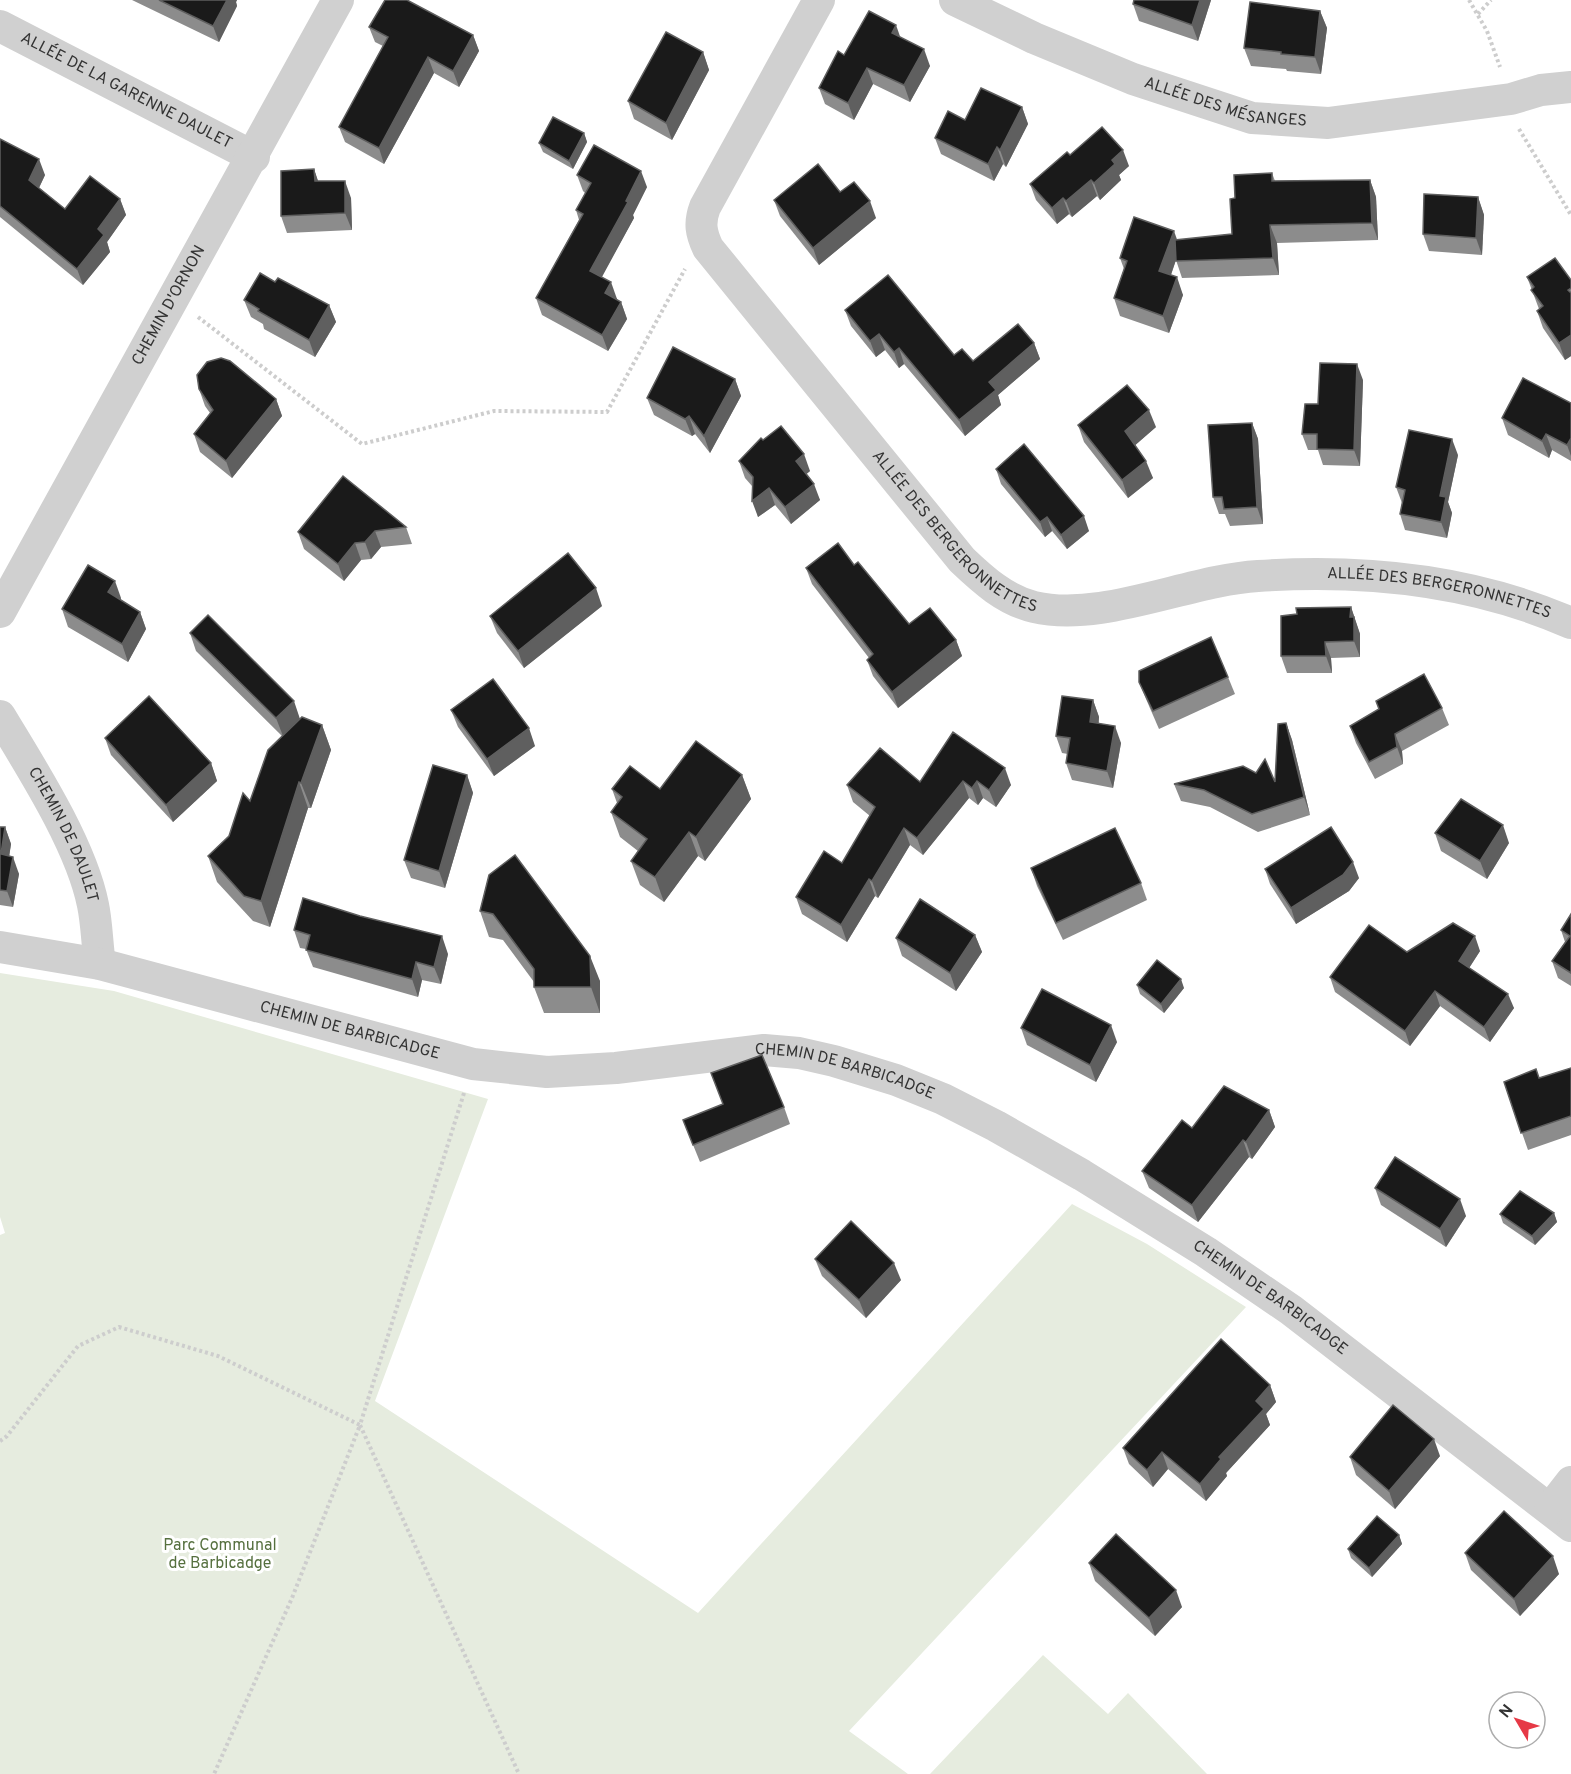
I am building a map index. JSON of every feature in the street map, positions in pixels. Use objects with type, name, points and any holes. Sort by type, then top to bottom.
[{"type":"street","name":"CHEMIN D'ORNON","points":[[0,612],[254,157],[338,0]]},
{"type":"street","points":[[702,237],[700,226],[705,207],[819,0]]},
{"type":"street","name":"ALLÉE DES MÉSANGES","points":[[955,0],[1034,38],[1133,79],[1252,118],[1328,123],[1511,99],[1541,90],[1571,87]]},
{"type":"street","name":"ALLÉE DE LA GARENNE DAULET","points":[[0,26],[254,157]]},
{"type":"street","name":"ALLÉE DES BERGERONNETTES","points":[[702,237],[708,248],[963,560],[979,577],[1017,601],[1048,609],[1092,608],[1256,576],[1344,573],[1419,580],[1503,598],[1571,623]]},
{"type":"street","name":"CHEMIN DE DAULET","points":[[0,716],[36,775],[84,872],[94,906],[100,964]]},
{"type":"street","name":"CHEMIN DE BARBICADGE","points":[[0,947],[100,964],[473,1064],[547,1072],[616,1068],[764,1050],[799,1053],[834,1061],[943,1099],[1082,1174],[1206,1252],[1291,1310],[1560,1518]]},
{"type":"street","points":[[1560,1518],[1571,1482]]},
{"type":"path","points":[[1478,14],[1491,0]]},
{"type":"path","points":[[175,299],[362,444],[494,411],[607,412],[702,237]]},
{"type":"path","points":[[214,1774],[292,1598],[360,1425],[473,1064]]},
{"type":"path","points":[[0,1441],[7,1436],[78,1346],[118,1327],[219,1356],[360,1425],[519,1774]]},
{"type":"green space","name":"Parc Communal de Barbicadge","points":[[0,973],[114,991],[488,1099],[375,1401],[698,1613],[1072,1204],[1147,1244],[1246,1307],[849,1731],[908,1774],[0,1774],[0,1235],[5,1233],[0,1217]]},
{"type":"green space","points":[[1043,1655],[1108,1714],[1128,1693],[1207,1774],[930,1774]]},
{"type":"building","points":[[159,0],[227,0],[213,26]]},
{"type":"building","points":[[385,0],[407,0],[473,35],[453,71],[428,57],[379,148],[339,127],[388,37],[369,27]]},
{"type":"building","points":[[1134,0],[1200,0],[1192,25],[1133,4]]},
{"type":"building","points":[[1250,2],[1320,11],[1315,57],[1244,48]]},
{"type":"building","points":[[869,11],[896,25],[892,33],[924,49],[904,85],[867,68],[848,103],[819,88],[838,51],[844,55]]},
{"type":"building","points":[[666,32],[703,52],[666,123],[628,101]]},
{"type":"building","points":[[981,88],[1022,107],[1000,150],[997,147],[988,164],[935,138],[948,111],[965,120]]},
{"type":"building","points":[[553,117],[584,133],[569,161],[539,143]]},
{"type":"building","points":[[1102,127],[1123,150],[1112,160],[1115,164],[1094,183],[1091,180],[1066,201],[1063,198],[1052,208],[1030,184],[1067,152],[1070,155]]},
{"type":"building","points":[[0,139],[39,159],[29,180],[65,209],[90,176],[120,199],[98,229],[104,235],[77,269],[0,206]]},
{"type":"building","points":[[594,145],[641,171],[626,201],[628,202],[590,271],[611,282],[605,293],[621,302],[602,335],[536,298],[583,214],[576,210],[591,183],[577,175]]},
{"type":"building","points":[[818,164],[840,192],[854,182],[870,201],[813,248],[774,200]]},
{"type":"building","points":[[314,169],[315,181],[345,181],[345,213],[281,216],[281,171]]},
{"type":"building","points":[[1272,173],[1272,181],[1370,180],[1372,223],[1270,225],[1273,258],[1176,261],[1175,240],[1232,234],[1230,199],[1235,198],[1234,175]]},
{"type":"building","points":[[1424,194],[1478,197],[1476,238],[1423,234]]},
{"type":"building","points":[[1134,217],[1174,231],[1159,271],[1177,277],[1163,316],[1114,298],[1127,261],[1120,258]]},
{"type":"building","points":[[1555,258],[1571,280],[1571,288],[1568,290],[1571,293],[1571,335],[1559,343],[1537,311],[1543,306],[1531,290],[1534,287],[1527,277]]},
{"type":"building","points":[[260,273],[275,282],[278,278],[329,305],[309,340],[258,311],[259,309],[244,300]]},
{"type":"building","points":[[888,275],[954,355],[962,349],[973,361],[1018,324],[1034,343],[989,382],[996,390],[959,420],[899,348],[894,352],[879,334],[870,341],[845,310]]},
{"type":"building","points":[[673,347],[735,379],[704,436],[689,416],[685,419],[647,398]]},
{"type":"building","points":[[221,358],[230,361],[276,399],[226,461],[194,434],[213,410],[199,389],[197,375],[207,362]]},
{"type":"building","points":[[1320,363],[1357,364],[1354,450],[1317,449],[1317,434],[1302,434],[1305,404],[1318,404]]},
{"type":"building","points":[[1523,378],[1571,403],[1571,438],[1567,445],[1546,434],[1542,441],[1502,418]]},
{"type":"building","points":[[1127,385],[1149,410],[1125,431],[1146,461],[1122,480],[1078,425]]},
{"type":"building","points":[[1252,423],[1257,507],[1224,509],[1222,497],[1213,497],[1208,425]]},
{"type":"building","points":[[781,426],[804,454],[796,461],[814,484],[785,507],[769,488],[752,501],[753,477],[739,461],[761,438],[763,440]]},
{"type":"building","points":[[1409,430],[1452,439],[1440,496],[1446,497],[1441,522],[1400,514],[1405,490],[1396,487]]},
{"type":"building","points":[[1024,444],[1084,516],[1061,535],[1047,517],[1040,522],[996,469]]},
{"type":"building","points":[[343,476],[406,527],[375,531],[365,542],[355,543],[338,564],[298,532]]},
{"type":"building","points":[[838,543],[854,565],[858,562],[909,624],[930,608],[956,640],[892,692],[867,660],[873,654],[806,568]]},
{"type":"building","points":[[568,553],[596,588],[518,651],[490,616]]},
{"type":"building","points":[[88,565],[115,581],[108,592],[140,612],[122,644],[62,609]]},
{"type":"building","points":[[1351,607],[1350,617],[1354,617],[1354,641],[1325,642],[1326,656],[1281,656],[1281,616],[1297,614],[1296,608]]},
{"type":"building","points":[[208,615],[294,701],[276,718],[190,633]]},
{"type":"building","points":[[1211,637],[1228,677],[1153,711],[1139,682],[1139,671]]},
{"type":"building","points":[[1424,674],[1442,708],[1395,734],[1397,747],[1369,762],[1350,726],[1379,709],[1376,701]]},
{"type":"building","points":[[493,679],[529,728],[487,759],[451,710]]},
{"type":"building","points":[[149,696],[211,763],[166,805],[105,738]]},
{"type":"building","points":[[1062,696],[1093,700],[1090,722],[1115,726],[1107,771],[1066,763],[1070,738],[1056,736]]},
{"type":"building","points":[[302,717],[322,725],[301,783],[299,782],[261,901],[244,896],[208,856],[229,836],[243,793],[250,801],[268,750]]},
{"type":"building","points":[[1286,723],[1304,797],[1252,814],[1204,790],[1174,784],[1243,766],[1256,773],[1265,759],[1275,782],[1278,724]]},
{"type":"building","points":[[953,732],[1005,768],[989,790],[977,781],[972,788],[963,781],[917,838],[904,828],[872,881],[869,879],[841,925],[796,897],[824,851],[842,863],[875,807],[847,785],[880,748],[920,782]]},
{"type":"building","points":[[696,741],[742,775],[696,837],[689,832],[655,877],[631,861],[647,839],[611,812],[622,797],[612,789],[630,766],[660,789]]},
{"type":"building","points":[[433,765],[467,775],[439,871],[404,860]]},
{"type":"building","points":[[1461,799],[1503,825],[1480,861],[1435,833]]},
{"type":"building","points":[[0,827],[5,827],[1,854],[13,857],[7,891],[0,890]]},
{"type":"building","points":[[1331,827],[1353,862],[1343,875],[1291,908],[1265,869]]},
{"type":"building","points":[[1115,828],[1141,883],[1056,923],[1031,868]]},
{"type":"building","points":[[515,855],[590,956],[591,987],[534,987],[534,969],[493,914],[480,911],[489,875]]},
{"type":"building","points":[[303,898],[360,916],[442,936],[434,967],[416,962],[412,979],[306,950],[310,935],[294,930]]},
{"type":"building","points":[[920,899],[975,935],[950,973],[896,938]]},
{"type":"building","points":[[1571,914],[1571,973],[1552,961],[1570,936],[1561,930]]},
{"type":"building","points":[[1453,923],[1475,936],[1459,961],[1508,994],[1484,1027],[1435,991],[1405,1031],[1330,977],[1369,925],[1407,952]]},
{"type":"building","points":[[1157,960],[1181,979],[1161,1004],[1137,985]]},
{"type":"building","points":[[1042,989],[1111,1025],[1090,1065],[1021,1028]]},
{"type":"building","points":[[762,1055],[784,1107],[693,1145],[683,1120],[723,1104],[711,1073]]},
{"type":"building","points":[[1571,1068],[1571,1116],[1521,1133],[1504,1082],[1536,1069],[1539,1078]]},
{"type":"building","points":[[1224,1086],[1269,1110],[1246,1142],[1243,1140],[1192,1205],[1142,1171],[1182,1120],[1192,1128]]},
{"type":"building","points":[[1395,1157],[1460,1199],[1440,1229],[1375,1188]]},
{"type":"building","points":[[1520,1191],[1554,1213],[1532,1236],[1500,1214]]},
{"type":"building","points":[[851,1221],[894,1263],[859,1300],[815,1259]]},
{"type":"building","points":[[1221,1339],[1270,1385],[1256,1401],[1264,1409],[1219,1457],[1221,1459],[1200,1484],[1162,1452],[1147,1470],[1123,1448]]},
{"type":"building","points":[[1393,1405],[1434,1439],[1389,1491],[1350,1457]]},
{"type":"building","points":[[1504,1511],[1553,1556],[1514,1599],[1465,1553]]},
{"type":"building","points":[[1377,1516],[1399,1535],[1369,1568],[1348,1549]]},
{"type":"building","points":[[1116,1534],[1176,1590],[1149,1618],[1089,1563]]}]
